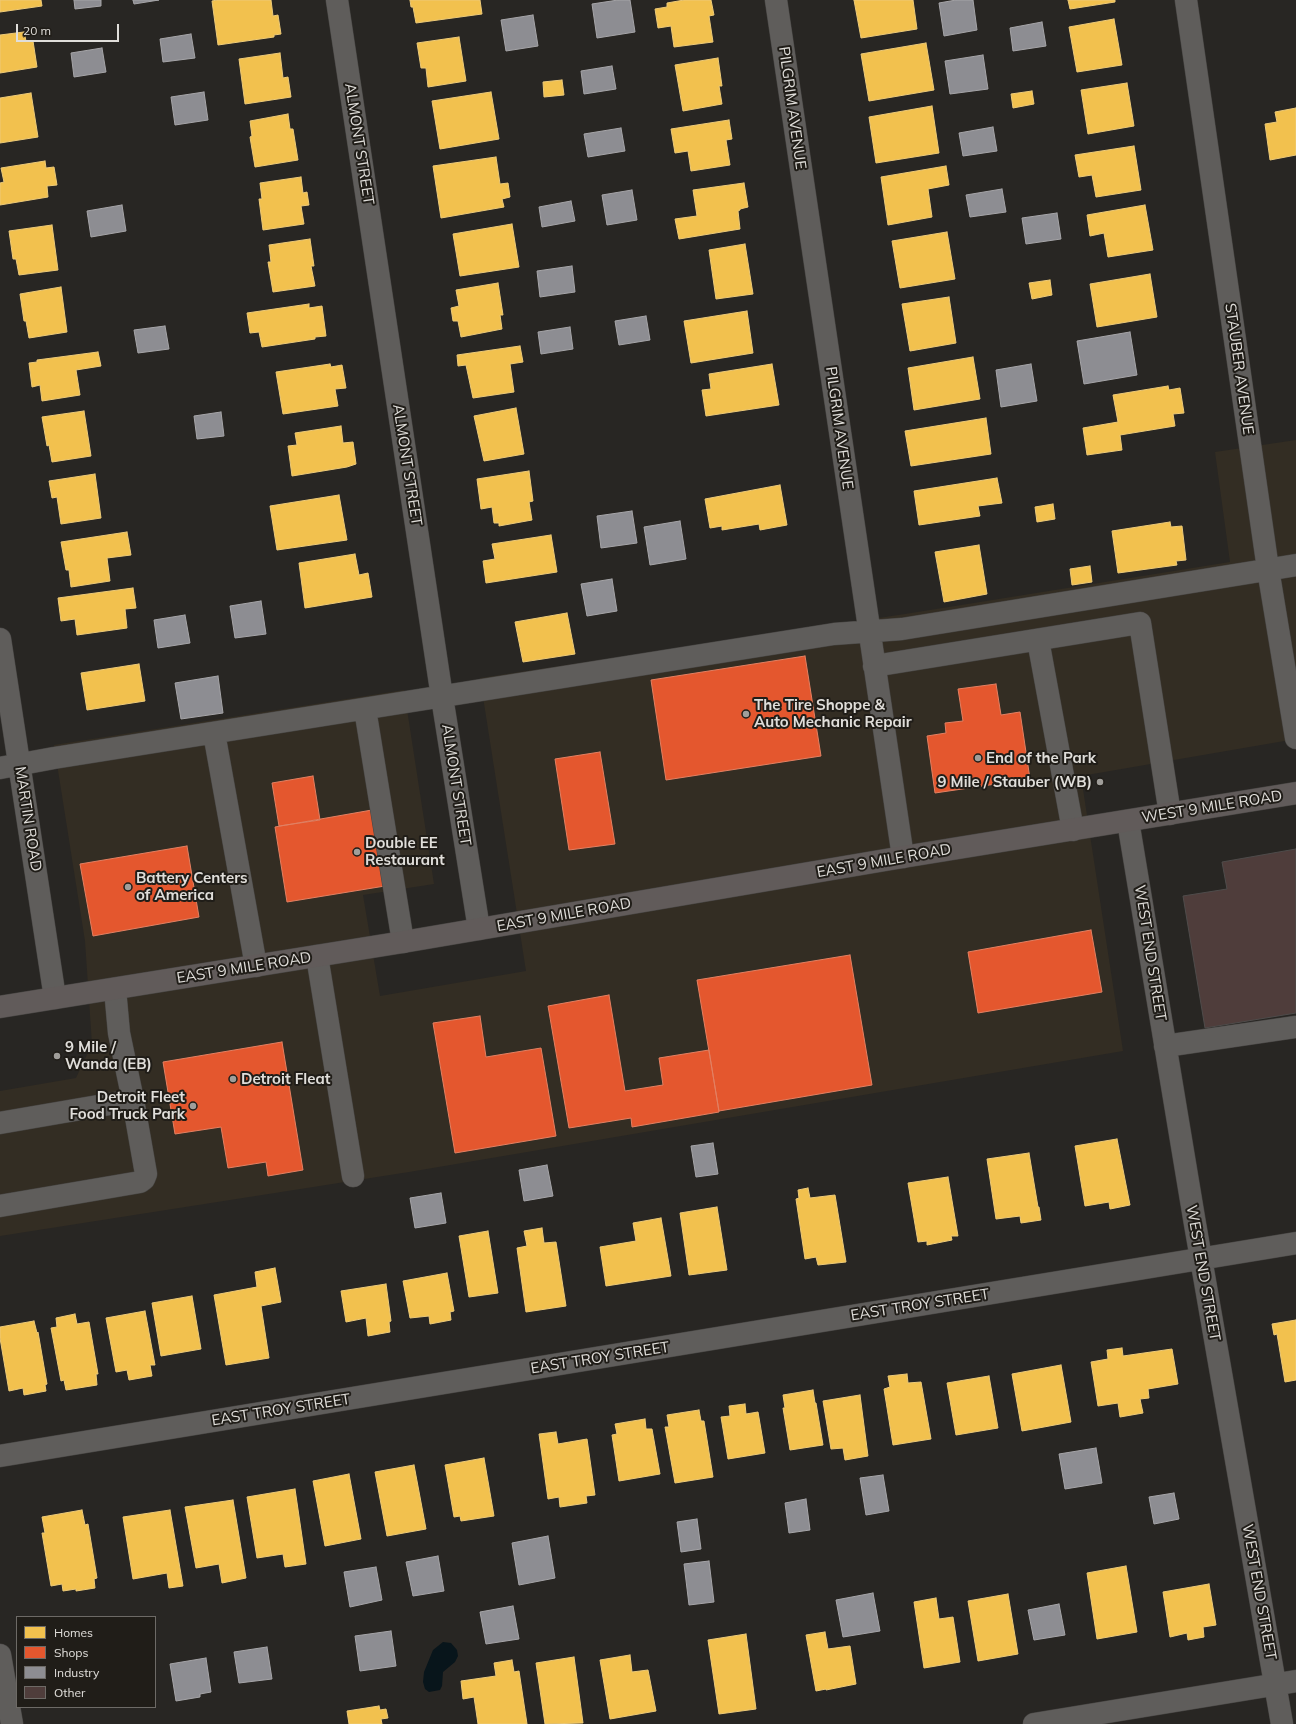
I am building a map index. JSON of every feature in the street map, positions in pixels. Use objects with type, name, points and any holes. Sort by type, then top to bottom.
[{"type":"main road","name":"WEST 9 MILE ROAD","points":[[1128,820],[1296,793]]},
{"type":"main road","name":"EAST 9 MILE ROAD","points":[[0,1007],[403,942],[1128,820]]},
{"type":"street","name":"ALMONT STREET","points":[[337,0],[442,697],[479,929]]},
{"type":"street","name":"PILGRIM AVENUE","points":[[776,0],[903,857]]},
{"type":"street","name":"STAUBER AVENUE","points":[[1186,0],[1268,569],[1296,738]]},
{"type":"street","points":[[10,766],[834,634],[902,629],[1296,565]]},
{"type":"street","points":[[874,666],[1140,623],[1170,814]]},
{"type":"street","name":"MARTIN ROAD","points":[[0,639],[10,766],[56,998]]},
{"type":"street","points":[[1038,640],[1073,830]]},
{"type":"street","points":[[365,709],[403,942]]},
{"type":"street","points":[[214,733],[256,966]]},
{"type":"street","name":"WEST END STREET","points":[[1128,820],[1201,1260],[1286,1682],[1282,1724]]},
{"type":"street","points":[[317,956],[353,1176]]},
{"type":"street","points":[[0,1206],[140,1182],[144,1179],[146,1174],[119,1033],[115,989]]},
{"type":"street","points":[[1165,1046],[1296,1027]]},
{"type":"street","points":[[0,1124],[133,1100]]},
{"type":"street","name":"EAST TROY STREET","points":[[0,1456],[1201,1260],[1296,1243]]},
{"type":"street","points":[[0,1654],[12,1724]]},
{"type":"street","points":[[1034,1724],[1286,1682]]},
{"type":"shaded area","points":[[1296,440],[1296,739],[1081,776],[1123,1051],[409,1172],[0,1236],[0,1091],[76,1078],[92,1044],[85,941],[54,745],[404,690],[434,884],[363,895],[380,996],[526,971],[480,678],[905,614],[1230,562],[1215,452]]},
{"type":"shaded area","points":[[443,1642],[451,1643],[457,1650],[458,1656],[455,1662],[443,1672],[442,1686],[440,1690],[429,1692],[425,1689],[423,1682],[424,1672],[433,1650]]},
{"type":"building: Homes","points":[[0,0],[41,0],[42,6],[0,12]]},
{"type":"building: Homes","points":[[271,0],[273,16],[278,15],[281,34],[274,35],[274,37],[218,45],[212,1]]},
{"type":"building: Homes","points":[[410,0],[480,0],[482,14],[416,23]]},
{"type":"building: Homes","points":[[684,0],[711,0],[714,15],[709,16],[713,42],[674,47],[671,26],[658,28],[655,9],[667,7],[667,3]]},
{"type":"building: Homes","points":[[854,0],[913,0],[917,29],[861,38]]},
{"type":"building: Homes","points":[[1068,0],[1115,0],[1115,2],[1070,9]]},
{"type":"building: Homes","points":[[1114,19],[1122,65],[1077,72],[1069,27]]},
{"type":"building: Homes","points":[[24,32],[26,41],[33,41],[37,67],[0,73],[0,35]]},
{"type":"building: Homes","points":[[459,37],[466,81],[428,87],[426,68],[421,68],[417,43]]},
{"type":"building: Homes","points":[[926,43],[934,90],[869,101],[861,54]]},
{"type":"building: Homes","points":[[280,53],[283,78],[288,77],[291,97],[245,104],[239,59]]},
{"type":"building: Homes","points":[[718,58],[722,86],[719,86],[722,104],[683,111],[675,65]]},
{"type":"building: Homes","points":[[562,80],[564,95],[544,97],[543,82]]},
{"type":"building: Homes","points":[[1127,83],[1134,126],[1088,134],[1081,90]]},
{"type":"building: Homes","points":[[1032,91],[1034,104],[1013,108],[1011,94]]},
{"type":"building: Homes","points":[[491,92],[499,139],[440,149],[432,101]]},
{"type":"building: Homes","points":[[31,93],[38,137],[0,143],[0,98]]},
{"type":"building: Homes","points":[[932,106],[939,153],[876,163],[869,117]]},
{"type":"building: Homes","points":[[1296,108],[1296,155],[1270,160],[1265,124],[1277,122],[1275,112]]},
{"type":"building: Homes","points":[[288,114],[290,129],[293,129],[298,160],[255,167],[250,137],[252,136],[250,121]]},
{"type":"building: Homes","points":[[729,120],[732,139],[726,140],[730,165],[691,171],[688,151],[675,153],[671,129]]},
{"type":"building: Homes","points":[[1134,146],[1141,190],[1096,197],[1092,175],[1079,177],[1075,155]]},
{"type":"building: Homes","points":[[496,157],[500,184],[508,183],[510,197],[502,199],[504,207],[441,218],[433,166]]},
{"type":"building: Homes","points":[[45,161],[46,168],[54,167],[57,185],[47,186],[48,197],[0,205],[0,183],[4,182],[1,168]]},
{"type":"building: Homes","points":[[946,166],[949,185],[928,189],[932,217],[888,225],[881,177]]},
{"type":"building: Homes","points":[[301,177],[303,193],[307,192],[309,205],[301,206],[304,224],[263,230],[259,199],[262,199],[260,183]]},
{"type":"building: Homes","points":[[744,183],[748,207],[738,211],[740,229],[679,239],[675,219],[697,216],[693,190]]},
{"type":"building: Homes","points":[[1145,205],[1153,250],[1108,257],[1104,233],[1090,236],[1087,215]]},
{"type":"building: Homes","points":[[512,224],[519,267],[460,276],[453,234]]},
{"type":"building: Homes","points":[[52,225],[58,270],[19,275],[16,259],[13,259],[9,231]]},
{"type":"building: Homes","points":[[947,232],[955,279],[900,288],[892,241]]},
{"type":"building: Homes","points":[[310,239],[314,266],[311,266],[315,286],[273,292],[268,262],[271,262],[269,245]]},
{"type":"building: Homes","points":[[745,244],[753,294],[716,299],[709,250]]},
{"type":"building: Homes","points":[[1150,274],[1157,317],[1097,327],[1090,284]]},
{"type":"building: Homes","points":[[1050,280],[1052,295],[1032,299],[1029,283]]},
{"type":"building: Homes","points":[[498,283],[503,315],[500,315],[502,329],[461,337],[458,321],[453,321],[451,308],[459,306],[456,290]]},
{"type":"building: Homes","points":[[61,287],[67,332],[29,338],[26,321],[24,321],[20,294]]},
{"type":"building: Homes","points":[[949,297],[956,343],[910,351],[902,304]]},
{"type":"building: Homes","points":[[309,304],[309,308],[322,306],[326,336],[262,347],[259,332],[250,333],[247,313]]},
{"type":"building: Homes","points":[[747,311],[753,353],[691,363],[684,321]]},
{"type":"building: Homes","points":[[520,346],[523,362],[510,364],[514,392],[473,398],[466,365],[458,366],[457,355]]},
{"type":"building: Homes","points":[[98,352],[101,366],[76,370],[80,395],[42,401],[40,385],[32,387],[29,363],[37,362],[37,360]]},
{"type":"building: Homes","points":[[973,357],[980,399],[914,410],[908,368]]},
{"type":"building: Homes","points":[[330,364],[331,367],[342,365],[346,388],[335,389],[338,406],[283,414],[276,372]]},
{"type":"building: Homes","points":[[772,364],[779,405],[706,416],[702,390],[711,389],[709,374]]},
{"type":"building: Homes","points":[[1168,386],[1169,390],[1180,388],[1184,413],[1173,414],[1175,426],[1120,435],[1122,450],[1087,455],[1083,428],[1118,422],[1113,395]]},
{"type":"building: Homes","points":[[516,408],[524,454],[484,461],[474,416]]},
{"type":"building: Homes","points":[[84,411],[91,456],[52,462],[49,445],[47,446],[42,417]]},
{"type":"building: Homes","points":[[986,418],[991,454],[911,466],[905,431]]},
{"type":"building: Homes","points":[[341,426],[343,443],[353,442],[356,464],[347,467],[292,476],[288,446],[297,445],[295,433]]},
{"type":"building: Homes","points":[[529,471],[533,501],[529,502],[532,520],[499,526],[499,523],[494,523],[492,507],[481,509],[477,479]]},
{"type":"building: Homes","points":[[95,474],[101,518],[61,524],[57,497],[52,498],[49,481]]},
{"type":"building: Homes","points":[[997,478],[1002,503],[978,506],[980,516],[919,525],[914,491]]},
{"type":"building: Homes","points":[[780,485],[787,525],[760,530],[759,524],[722,530],[722,526],[710,528],[705,499]]},
{"type":"building: Homes","points":[[339,495],[347,540],[277,550],[270,506]]},
{"type":"building: Homes","points":[[1053,504],[1055,519],[1037,522],[1035,507]]},
{"type":"building: Homes","points":[[1170,522],[1171,527],[1182,526],[1186,560],[1176,561],[1177,565],[1118,573],[1112,531]]},
{"type":"building: Homes","points":[[127,532],[131,555],[107,558],[110,581],[71,587],[69,570],[66,570],[61,542]]},
{"type":"building: Homes","points":[[551,535],[557,572],[486,583],[483,561],[495,559],[492,544]]},
{"type":"building: Homes","points":[[979,545],[987,594],[944,602],[935,552]]},
{"type":"building: Homes","points":[[355,554],[359,575],[368,573],[372,597],[305,608],[299,563]]},
{"type":"building: Homes","points":[[1090,566],[1092,582],[1072,585],[1070,569]]},
{"type":"building: Homes","points":[[133,588],[136,608],[125,609],[127,628],[77,635],[75,619],[61,621],[58,598]]},
{"type":"building: Homes","points":[[567,613],[575,654],[523,662],[515,622]]},
{"type":"building: Homes","points":[[139,664],[145,701],[87,710],[81,673]]},
{"type":"building: Homes","points":[[1117,1139],[1130,1205],[1110,1209],[1109,1202],[1085,1206],[1075,1146]]},
{"type":"building: Homes","points":[[1029,1153],[1041,1220],[1021,1223],[1020,1216],[996,1219],[987,1159]]},
{"type":"building: Homes","points":[[948,1177],[958,1236],[951,1236],[952,1240],[927,1245],[927,1241],[918,1242],[908,1183]]},
{"type":"building: Homes","points":[[808,1188],[810,1198],[835,1195],[846,1262],[818,1265],[816,1257],[805,1259],[796,1199],[799,1198],[798,1190]]},
{"type":"building: Homes","points":[[717,1207],[727,1270],[689,1275],[680,1213]]},
{"type":"building: Homes","points":[[661,1218],[671,1276],[606,1286],[600,1247],[636,1241],[633,1223]]},
{"type":"building: Homes","points":[[542,1228],[544,1243],[556,1242],[566,1306],[526,1312],[517,1248],[527,1246],[524,1231]]},
{"type":"building: Homes","points":[[488,1231],[498,1293],[469,1297],[459,1236]]},
{"type":"building: Homes","points":[[275,1268],[281,1302],[261,1306],[269,1358],[226,1365],[214,1295],[257,1287],[255,1272]]},
{"type":"building: Homes","points":[[447,1273],[454,1311],[450,1312],[451,1320],[430,1324],[429,1316],[410,1318],[403,1281]]},
{"type":"building: Homes","points":[[386,1284],[391,1321],[389,1322],[390,1332],[368,1336],[366,1318],[346,1322],[341,1291]]},
{"type":"building: Homes","points":[[192,1296],[201,1349],[161,1356],[152,1303]]},
{"type":"building: Homes","points":[[145,1311],[155,1365],[150,1365],[152,1376],[129,1380],[127,1370],[116,1372],[106,1318]]},
{"type":"building: Homes","points":[[75,1314],[77,1324],[89,1322],[98,1374],[96,1374],[97,1385],[66,1390],[64,1380],[61,1381],[51,1328],[57,1327],[56,1318]]},
{"type":"building: Homes","points":[[1296,1320],[1296,1380],[1285,1382],[1277,1334],[1274,1335],[1272,1324]]},
{"type":"building: Homes","points":[[34,1321],[37,1333],[38,1332],[47,1384],[45,1385],[46,1391],[24,1395],[23,1388],[9,1391],[0,1338],[0,1327]]},
{"type":"building: Homes","points":[[1122,1348],[1123,1356],[1172,1349],[1178,1384],[1148,1389],[1149,1398],[1140,1399],[1143,1413],[1120,1417],[1118,1403],[1098,1406],[1091,1362],[1108,1359],[1107,1350]]},
{"type":"building: Homes","points":[[1061,1365],[1071,1422],[1022,1431],[1012,1374]]},
{"type":"building: Homes","points":[[907,1374],[908,1383],[921,1382],[931,1439],[893,1445],[884,1389],[890,1387],[888,1376]]},
{"type":"building: Homes","points":[[989,1376],[998,1428],[956,1435],[947,1383]]},
{"type":"building: Homes","points":[[813,1390],[823,1445],[790,1450],[783,1408],[785,1408],[783,1395]]},
{"type":"building: Homes","points":[[860,1395],[868,1456],[845,1460],[843,1448],[831,1449],[823,1401]]},
{"type":"building: Homes","points":[[745,1404],[746,1414],[758,1412],[765,1453],[728,1459],[721,1417],[730,1416],[729,1406]]},
{"type":"building: Homes","points":[[699,1410],[701,1421],[704,1421],[713,1477],[675,1483],[665,1427],[669,1427],[667,1415]]},
{"type":"building: Homes","points":[[645,1419],[646,1429],[652,1429],[660,1474],[619,1481],[612,1435],[617,1434],[615,1424]]},
{"type":"building: Homes","points":[[556,1432],[558,1444],[587,1439],[595,1495],[586,1496],[587,1503],[560,1507],[559,1497],[548,1499],[539,1434]]},
{"type":"building: Homes","points":[[484,1458],[494,1516],[461,1521],[460,1516],[454,1517],[445,1465]]},
{"type":"building: Homes","points":[[414,1465],[426,1529],[387,1536],[375,1472]]},
{"type":"building: Homes","points":[[349,1474],[361,1539],[325,1546],[313,1481]]},
{"type":"building: Homes","points":[[295,1489],[306,1564],[285,1567],[283,1554],[257,1558],[247,1497]]},
{"type":"building: Homes","points":[[233,1500],[246,1578],[222,1583],[219,1564],[196,1568],[185,1507]]},
{"type":"building: Homes","points":[[82,1510],[85,1525],[88,1524],[97,1578],[94,1579],[95,1588],[76,1591],[76,1589],[63,1591],[62,1584],[51,1586],[42,1533],[45,1533],[42,1517]]},
{"type":"building: Homes","points":[[170,1510],[183,1586],[169,1588],[167,1573],[133,1579],[123,1517]]},
{"type":"building: Homes","points":[[1126,1566],[1137,1632],[1097,1639],[1087,1573]]},
{"type":"building: Homes","points":[[1209,1584],[1216,1625],[1203,1627],[1204,1637],[1188,1640],[1187,1633],[1170,1637],[1163,1592]]},
{"type":"building: Homes","points":[[1008,1594],[1018,1654],[978,1661],[968,1601]]},
{"type":"building: Homes","points":[[936,1598],[939,1619],[953,1617],[960,1662],[924,1668],[914,1602]]},
{"type":"building: Homes","points":[[825,1632],[828,1649],[850,1646],[856,1684],[816,1691],[806,1635]]},
{"type":"building: Homes","points":[[746,1634],[756,1709],[719,1714],[708,1640]]},
{"type":"building: Homes","points":[[630,1655],[632,1672],[648,1670],[656,1711],[610,1719],[600,1660]]},
{"type":"building: Homes","points":[[574,1657],[583,1723],[545,1724],[536,1663]]},
{"type":"building: Homes","points":[[512,1660],[514,1672],[519,1671],[527,1724],[478,1724],[474,1697],[463,1699],[461,1681],[496,1676],[494,1663]]},
{"type":"building: Homes","points":[[379,1706],[380,1710],[386,1709],[388,1718],[381,1719],[382,1724],[349,1724],[347,1711]]},
{"type":"building: Shops","points":[[805,656],[821,756],[666,780],[651,680]]},
{"type":"building: Shops","name":"End of the Park","points":[[996,684],[1001,715],[1020,712],[1030,779],[935,793],[927,736],[946,733],[945,723],[963,721],[958,689]]},
{"type":"building: Shops","points":[[600,752],[615,844],[569,850],[555,759]]},
{"type":"building: Shops","points":[[313,776],[320,820],[279,826],[272,783]]},
{"type":"building: Shops","points":[[372,810],[385,886],[287,902],[275,827]]},
{"type":"building: Shops","points":[[187,846],[199,917],[93,936],[80,864]]},
{"type":"building: Shops","points":[[1091,930],[1102,992],[978,1013],[968,952]]},
{"type":"building: Shops","points":[[850,955],[872,1085],[719,1111],[697,980]]},
{"type":"building: Shops","points":[[609,995],[625,1091],[663,1085],[659,1058],[709,1050],[719,1112],[632,1127],[631,1118],[569,1128],[548,1006]]},
{"type":"building: Shops","points":[[480,1016],[486,1057],[541,1048],[556,1136],[455,1153],[433,1023]]},
{"type":"building: Shops","points":[[282,1042],[303,1170],[268,1176],[266,1162],[228,1168],[221,1127],[175,1134],[163,1062]]},
{"type":"building: Industry","points":[[74,0],[101,0],[101,6],[75,9]]},
{"type":"building: Industry","points":[[133,0],[159,0],[134,4]]},
{"type":"building: Industry","points":[[618,0],[630,0],[635,32],[597,38],[592,4]]},
{"type":"building: Industry","points":[[956,0],[973,0],[977,30],[944,36],[939,3]]},
{"type":"building: Industry","points":[[533,15],[538,46],[506,51],[501,20]]},
{"type":"building: Industry","points":[[1042,22],[1046,46],[1013,51],[1010,28]]},
{"type":"building: Industry","points":[[191,34],[195,58],[163,62],[160,39]]},
{"type":"building: Industry","points":[[102,48],[106,72],[74,77],[71,53]]},
{"type":"building: Industry","points":[[983,55],[988,89],[950,94],[945,61]]},
{"type":"building: Industry","points":[[612,66],[616,89],[584,94],[581,71]]},
{"type":"building: Industry","points":[[204,92],[208,120],[175,125],[171,97]]},
{"type":"building: Industry","points":[[993,127],[997,151],[963,156],[959,133]]},
{"type":"building: Industry","points":[[621,128],[625,151],[588,157],[584,134]]},
{"type":"building: Industry","points":[[1002,189],[1006,212],[970,217],[966,195]]},
{"type":"building: Industry","points":[[632,190],[637,220],[607,225],[602,195]]},
{"type":"building: Industry","points":[[571,201],[575,221],[542,227],[539,207]]},
{"type":"building: Industry","points":[[122,205],[126,231],[91,237],[87,211]]},
{"type":"building: Industry","points":[[1057,213],[1061,239],[1026,244],[1022,218]]},
{"type":"building: Industry","points":[[572,266],[575,292],[540,297],[537,271]]},
{"type":"building: Industry","points":[[646,316],[650,340],[619,345],[615,321]]},
{"type":"building: Industry","points":[[165,326],[169,349],[138,353],[134,330]]},
{"type":"building: Industry","points":[[570,327],[573,349],[541,354],[538,332]]},
{"type":"building: Industry","points":[[1130,332],[1137,375],[1084,384],[1077,341]]},
{"type":"building: Industry","points":[[1031,364],[1037,401],[1001,407],[996,370]]},
{"type":"building: Industry","points":[[221,412],[224,436],[197,439],[194,416]]},
{"type":"building: Industry","points":[[632,511],[637,543],[601,548],[597,516]]},
{"type":"building: Industry","points":[[680,521],[686,559],[650,565],[644,527]]},
{"type":"building: Industry","points":[[612,579],[617,611],[587,616],[581,584]]},
{"type":"building: Industry","points":[[261,601],[266,634],[235,638],[230,606]]},
{"type":"building: Industry","points":[[185,615],[190,643],[158,648],[154,620]]},
{"type":"building: Industry","points":[[218,676],[223,713],[181,719],[175,683]]},
{"type":"building: Industry","points":[[713,1143],[718,1174],[696,1177],[691,1146]]},
{"type":"building: Industry","points":[[547,1165],[553,1196],[524,1201],[519,1170]]},
{"type":"building: Industry","points":[[441,1193],[446,1223],[415,1228],[410,1198]]},
{"type":"building: Industry","points":[[1096,1448],[1102,1483],[1065,1489],[1059,1454]]},
{"type":"building: Industry","points":[[883,1475],[889,1511],[866,1515],[860,1478]]},
{"type":"building: Industry","points":[[1174,1493],[1179,1519],[1154,1524],[1149,1497]]},
{"type":"building: Industry","points":[[806,1499],[810,1530],[789,1533],[785,1503]]},
{"type":"building: Industry","points":[[697,1519],[701,1549],[681,1552],[677,1522]]},
{"type":"building: Industry","points":[[548,1536],[555,1578],[519,1585],[512,1543]]},
{"type":"building: Industry","points":[[438,1556],[444,1591],[413,1596],[406,1562]]},
{"type":"building: Industry","points":[[709,1561],[714,1602],[689,1605],[684,1564]]},
{"type":"building: Industry","points":[[376,1567],[382,1600],[350,1607],[344,1572]]},
{"type":"building: Industry","points":[[873,1593],[880,1631],[843,1637],[836,1600]]},
{"type":"building: Industry","points":[[1059,1604],[1065,1635],[1034,1640],[1028,1610]]},
{"type":"building: Industry","points":[[513,1606],[519,1639],[486,1644],[480,1612]]},
{"type":"building: Industry","points":[[391,1631],[396,1666],[360,1671],[355,1636]]},
{"type":"building: Industry","points":[[267,1647],[272,1679],[239,1683],[234,1652]]},
{"type":"building: Industry","points":[[206,1658],[211,1692],[200,1694],[200,1697],[176,1701],[170,1664]]},
{"type":"building: Other","points":[[1296,849],[1296,1013],[1205,1028],[1183,896],[1227,889],[1222,862]]},
{"type":"place","name":"The Tire Shoppe & Auto Mechanic Repair","points":[[746,714]]},
{"type":"place","name":"End of the Park","points":[[978,758]]},
{"type":"place","name":"9 Mile / Stauber (WB)","points":[[1100,782]]},
{"type":"place","name":"Double EE Restaurant","points":[[357,852]]},
{"type":"place","name":"Battery Centers of America","points":[[128,887]]},
{"type":"place","name":"9 Mile / Wanda (EB)","points":[[57,1056]]},
{"type":"place","name":"Detroit Fleat","points":[[233,1079]]},
{"type":"place","name":"Detroit Fleet Food Truck Park","points":[[193,1106]]}]
